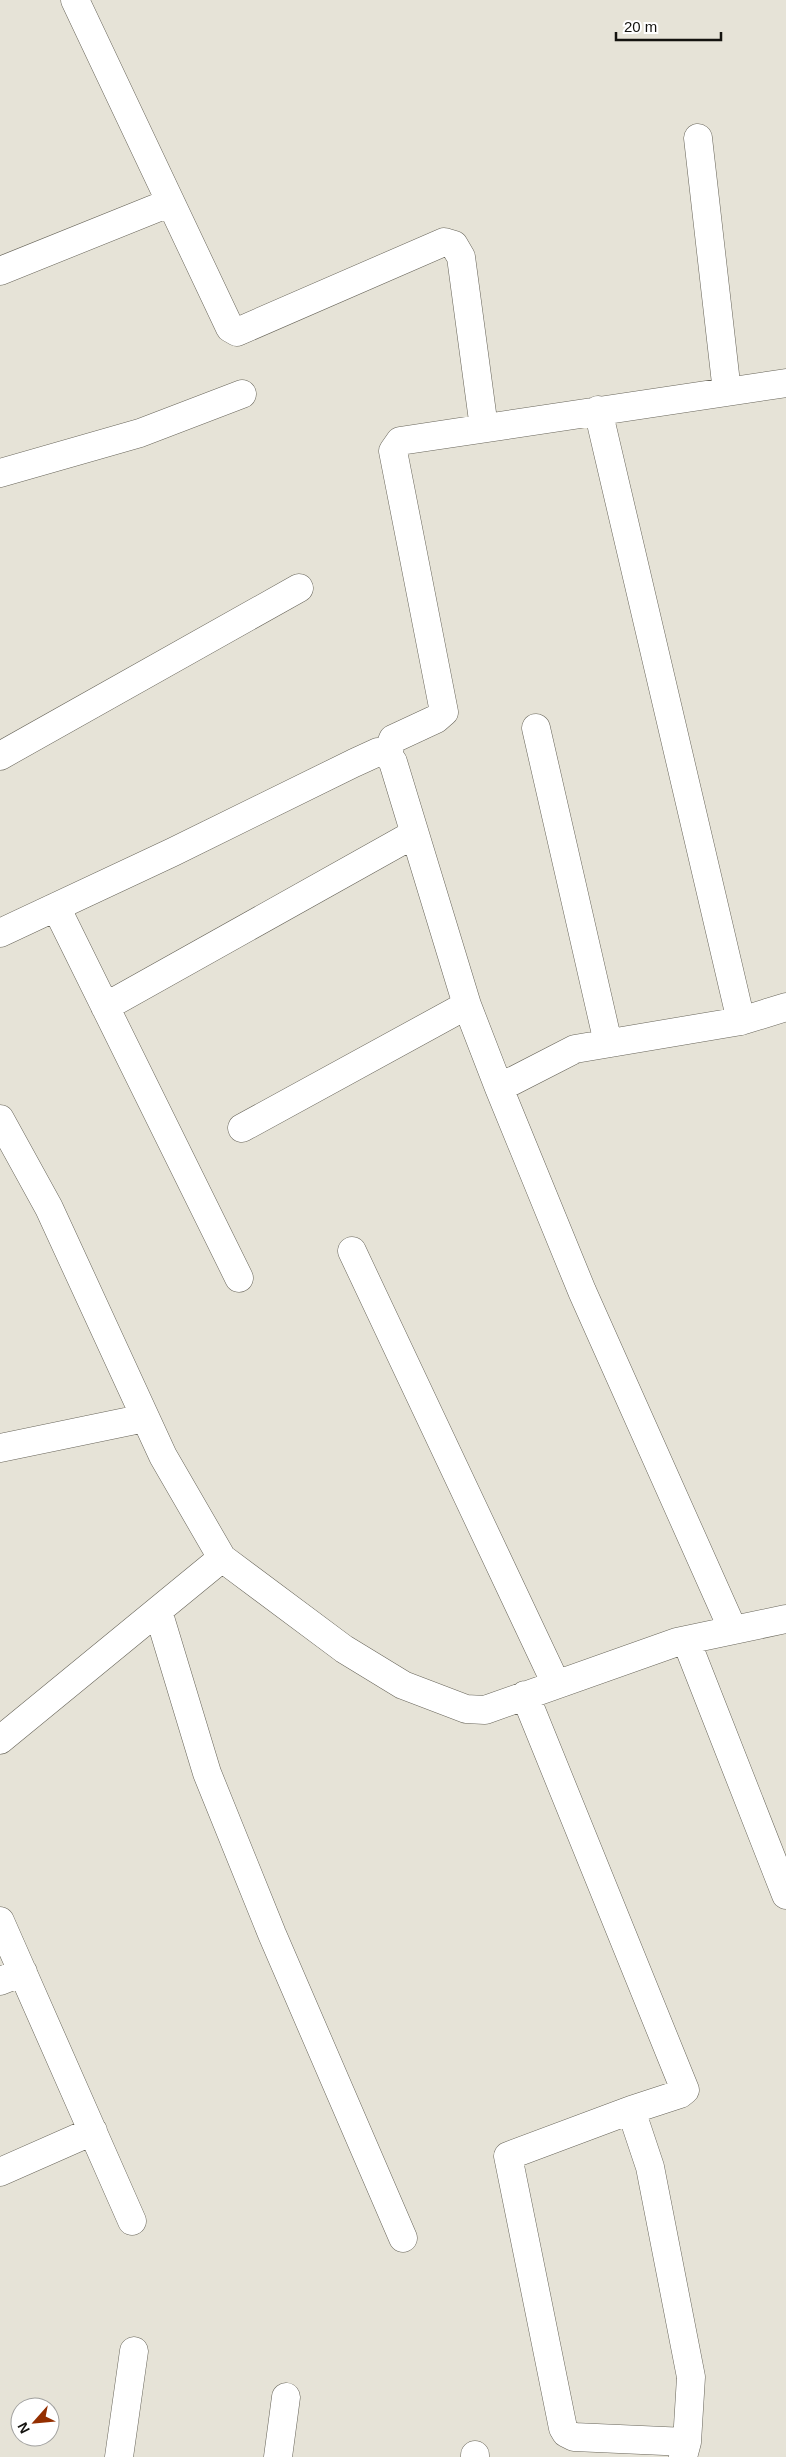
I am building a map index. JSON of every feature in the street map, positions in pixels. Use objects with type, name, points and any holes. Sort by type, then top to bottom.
[{"type":"street","points":[[75,0],[230,328],[237,332],[444,242],[454,245],[461,257],[484,428]]},
{"type":"street","points":[[698,138],[727,392]]},
{"type":"street","points":[[0,272],[169,202]]},
{"type":"street","points":[[387,754],[393,739],[436,719],[444,712],[393,451],[400,441],[786,383]]},
{"type":"street","points":[[0,474],[140,433],[242,394]]},
{"type":"street","points":[[598,410],[740,1021]]},
{"type":"street","points":[[0,756],[299,588]]},
{"type":"street","points":[[536,728],[608,1043]]},
{"type":"street","points":[[0,933],[354,763],[378,752],[387,754],[393,762],[467,1005],[499,1088],[582,1291],[732,1630]]},
{"type":"street","points":[[105,1007],[414,834]]},
{"type":"street","points":[[56,907],[239,1278]]},
{"type":"street","points":[[242,1128],[467,1005]]},
{"type":"street","points":[[499,1088],[575,1049],[740,1021],[786,1007]]},
{"type":"street","points":[[0,1119],[48,1208],[163,1456],[222,1558],[344,1649],[404,1685],[466,1709],[485,1710],[686,1640],[786,1619]]},
{"type":"street","points":[[352,1251],[556,1684]]},
{"type":"street","points":[[0,1448],[145,1418]]},
{"type":"street","points":[[0,1740],[222,1558]]},
{"type":"street","points":[[158,1611],[207,1773],[272,1934],[403,2238]]},
{"type":"street","points":[[686,1640],[786,1895]]},
{"type":"street","points":[[526,1695],[685,2090],[680,2094],[631,2110],[518,2151],[508,2156],[508,2162],[566,2433],[574,2437],[685,2449],[691,2377],[650,2168],[631,2110]]},
{"type":"street","points":[[0,1921],[11,1976],[93,2132],[132,2221]]},
{"type":"street","points":[[0,2172],[93,2132]]},
{"type":"street","points":[[119,2457],[134,2350]]},
{"type":"street","points":[[278,2457],[286,2396]]}]
